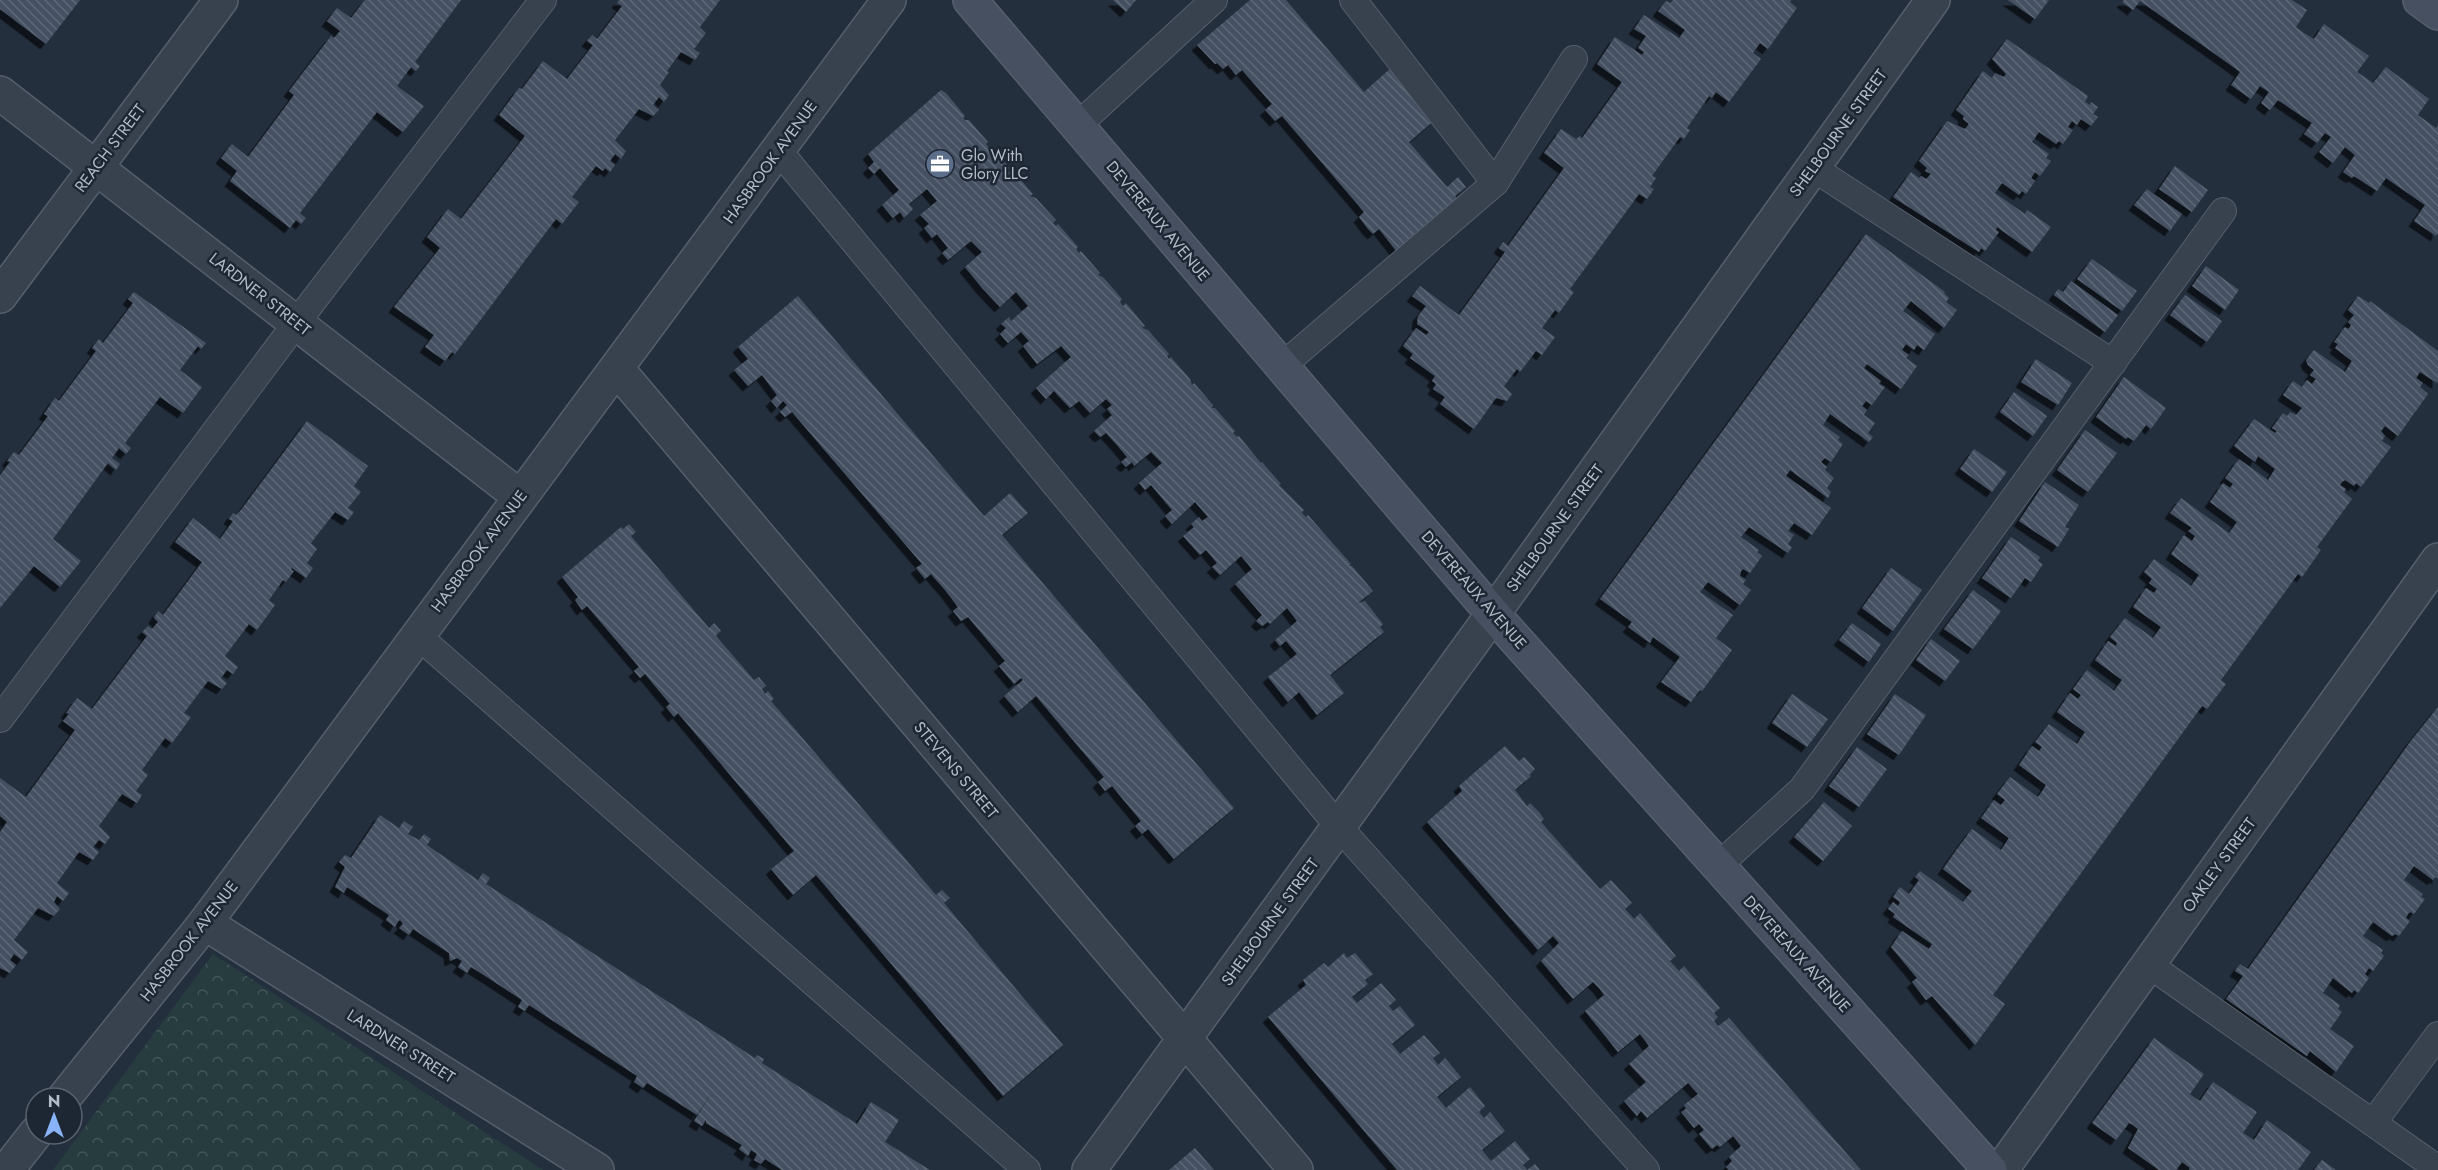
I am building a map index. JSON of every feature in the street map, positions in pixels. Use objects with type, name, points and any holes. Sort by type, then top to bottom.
[{"type":"street","name":"REACH STREET","points":[[0,296],[221,0]]},
{"type":"street","name":"HASBROOK AVENUE","points":[[74,1086],[205,923],[519,496],[617,369],[889,0]]},
{"type":"street","name":"DEVEREAUX AVENUE","points":[[970,0],[1493,614],[1990,1170]]},
{"type":"street","name":"SHELBOURNE STREET","points":[[1089,1170],[1493,614],[1933,0]]},
{"type":"street","points":[[2420,0],[2438,13]]},
{"type":"street","name":"LARDNER STREET","points":[[0,93],[97,166],[519,496]]},
{"type":"street","name":"STEVENS STREET","points":[[617,369],[1296,1170]]},
{"type":"street","name":"OAKLEY STREET","points":[[2001,1170],[2438,560]]},
{"type":"street","name":"LARDNER STREET","points":[[205,923],[597,1170]]},
{"type":"street","points":[[7,1170],[26,1146]]},
{"type":"lane","points":[[0,718],[297,322],[543,0]]},
{"type":"lane","points":[[1077,126],[1214,0]]},
{"type":"lane","points":[[1353,0],[1495,183]]},
{"type":"lane","points":[[1282,366],[1495,183],[1574,60]]},
{"type":"lane","points":[[778,150],[1339,827],[1646,1170]]},
{"type":"lane","points":[[1813,168],[2113,363]]},
{"type":"lane","points":[[1719,866],[1802,789],[2223,211]]},
{"type":"lane","points":[[417,635],[1027,1170]]},
{"type":"lane","points":[[2148,964],[2438,1169]]},
{"type":"lane","points":[[2373,1124],[2438,1035]]},
{"type":"green space","points":[[213,954],[543,1170],[53,1170],[71,1146],[84,1146],[84,1128]]},
{"type":"building","points":[[0,0],[80,0],[46,44],[0,9]]},
{"type":"building","points":[[365,0],[461,0],[415,62],[420,66],[416,71],[411,67],[397,86],[424,106],[403,132],[377,112],[300,213],[306,218],[301,224],[296,220],[290,228],[230,181],[237,171],[221,158],[232,144],[248,157],[294,95],[289,91],[331,36],[334,38],[340,31],[327,21],[337,8],[351,18]]},
{"type":"building","points":[[619,0],[720,0],[700,27],[706,33],[694,49],[700,53],[695,60],[681,52],[667,71],[669,72],[660,85],[669,95],[664,102],[659,97],[653,105],[659,110],[653,116],[639,109],[615,140],[626,151],[621,159],[615,154],[610,161],[615,165],[610,172],[605,168],[603,171],[596,166],[572,197],[579,202],[562,224],[556,219],[455,354],[452,352],[445,361],[425,347],[434,335],[394,307],[440,248],[427,237],[448,209],[461,219],[525,136],[499,115],[519,88],[522,89],[543,61],[567,79],[593,45],[587,41],[592,35],[597,39],[622,6],[617,3]]},
{"type":"building","points":[[1113,0],[1136,0],[1126,12]]},
{"type":"building","points":[[1250,0],[1286,0],[1364,92],[1392,67],[1436,119],[1409,142],[1447,187],[1458,177],[1466,187],[1455,196],[1458,200],[1397,252],[1379,229],[1373,234],[1368,229],[1359,217],[1364,212],[1282,116],[1275,121],[1265,110],[1272,104],[1242,70],[1236,75],[1228,65],[1223,69],[1197,45]]},
{"type":"building","points":[[1673,0],[1791,0],[1790,2],[1797,8],[1768,49],[1760,43],[1753,53],[1761,59],[1729,102],[1716,92],[1712,98],[1709,96],[1687,128],[1690,130],[1684,139],[1680,137],[1652,176],[1656,178],[1650,187],[1654,189],[1647,199],[1639,194],[1570,289],[1574,292],[1559,313],[1555,310],[1542,328],[1555,337],[1542,355],[1536,351],[1520,372],[1517,369],[1504,386],[1512,394],[1507,401],[1496,398],[1474,429],[1440,404],[1445,397],[1433,389],[1436,384],[1432,381],[1435,376],[1410,358],[1413,354],[1403,346],[1416,328],[1426,335],[1429,332],[1417,324],[1418,316],[1426,306],[1412,296],[1420,286],[1459,315],[1505,252],[1499,248],[1503,242],[1508,246],[1564,168],[1544,153],[1561,129],[1576,139],[1580,136],[1582,138],[1622,82],[1597,64],[1615,37],[1642,55],[1644,52],[1638,48],[1646,36],[1634,29],[1644,15],[1679,38],[1685,30],[1658,11],[1666,1],[1670,3]]},
{"type":"building","points":[[2008,0],[2049,0],[2035,19]]},
{"type":"building","points":[[2124,0],[2292,0],[2307,10],[2296,27],[2304,33],[2314,39],[2324,24],[2369,56],[2357,72],[2373,83],[2386,67],[2429,99],[2418,115],[2436,128],[2438,125],[2438,233],[2436,236],[2414,221],[2425,205],[2386,178],[2377,191],[2354,176],[2352,178],[2343,172],[2355,155],[2345,147],[2333,163],[2319,152],[2331,137],[2325,133],[2317,143],[2304,134],[2312,123],[2278,100],[2270,110],[2261,103],[2269,92],[2260,86],[2251,99],[2231,85],[2240,72],[2140,1],[2133,10],[2122,2]]},
{"type":"building","points":[[2007,39],[2088,96],[2085,102],[2090,105],[2091,102],[2098,107],[2093,114],[2098,117],[2091,126],[2081,119],[2077,125],[2072,121],[2068,127],[2073,130],[2063,144],[2059,141],[2056,144],[2039,132],[2032,142],[2049,154],[2046,158],[2051,161],[2040,176],[2035,172],[2031,178],[2035,181],[2026,194],[2022,191],[2019,195],[2002,183],[1995,193],[2025,214],[2027,210],[2051,227],[2032,252],[1997,227],[1996,230],[1999,232],[1985,251],[1981,248],[1979,252],[1893,197],[1911,172],[1919,178],[1921,176],[1926,179],[1931,174],[1925,171],[1927,168],[1919,161],[1947,121],[1965,129],[1969,124],[1956,110],[1983,71],[1992,78],[1995,73],[2004,77],[2006,74],[1992,59]]},
{"type":"building","points":[[941,90],[965,116],[963,118],[969,120],[988,142],[986,144],[989,148],[991,147],[1010,168],[1008,170],[1014,172],[1033,194],[1030,196],[1036,198],[1056,220],[1053,223],[1056,226],[1058,224],[1078,247],[1076,249],[1079,253],[1081,251],[1100,273],[1098,275],[1104,278],[1122,299],[1120,302],[1123,306],[1126,303],[1145,326],[1142,328],[1148,330],[1169,354],[1167,356],[1169,359],[1171,357],[1190,379],[1192,385],[1194,383],[1213,405],[1212,408],[1215,408],[1235,431],[1233,433],[1239,436],[1281,484],[1279,485],[1304,510],[1303,514],[1306,517],[1308,515],[1351,564],[1349,566],[1352,566],[1373,591],[1358,603],[1365,601],[1383,624],[1380,627],[1384,632],[1330,675],[1344,693],[1317,715],[1299,692],[1288,702],[1268,677],[1297,654],[1286,641],[1280,646],[1275,640],[1297,621],[1287,608],[1270,624],[1268,622],[1262,626],[1256,621],[1262,615],[1235,584],[1252,569],[1241,556],[1220,575],[1212,567],[1217,563],[1206,550],[1200,555],[1183,536],[1194,527],[1191,524],[1199,517],[1202,521],[1208,517],[1195,502],[1172,524],[1165,516],[1172,510],[1151,485],[1145,490],[1139,483],[1162,463],[1151,452],[1134,466],[1132,462],[1126,467],[1121,462],[1127,457],[1117,445],[1106,433],[1100,437],[1094,431],[1112,415],[1107,409],[1112,405],[1106,399],[1090,413],[1079,401],[1070,408],[1054,391],[1046,399],[1036,388],[1071,357],[1061,346],[1037,364],[1023,346],[1029,341],[1021,332],[1008,343],[1000,334],[1006,328],[1001,324],[1009,317],[1011,321],[1028,306],[1016,292],[1000,307],[982,288],[965,267],[982,252],[971,241],[948,260],[942,253],[948,248],[937,234],[932,238],[924,228],[929,224],[920,215],[937,201],[927,189],[909,204],[913,209],[904,218],[900,212],[893,218],[882,205],[899,190],[880,168],[874,174],[868,168],[874,162],[868,154]]},
{"type":"building","points":[[2175,166],[2208,190],[2192,212],[2159,189]]},
{"type":"building","points":[[2147,189],[2182,214],[2170,231],[2134,205]]},
{"type":"building","points":[[1866,234],[1945,292],[1949,298],[1946,302],[1957,310],[1944,328],[1911,301],[1903,311],[1935,334],[1924,350],[1917,345],[1914,350],[1906,344],[1902,350],[1909,355],[1906,358],[1917,366],[1901,389],[1867,364],[1864,368],[1881,381],[1879,384],[1885,387],[1872,405],[1866,401],[1862,406],[1867,410],[1864,415],[1875,423],[1868,433],[1873,437],[1869,442],[1830,414],[1823,425],[1840,437],[1838,440],[1843,444],[1831,462],[1825,458],[1821,462],[1827,467],[1825,470],[1834,478],[1827,488],[1831,492],[1828,498],[1790,470],[1786,476],[1831,508],[1812,535],[1794,523],[1788,531],[1794,535],[1788,544],[1792,547],[1788,553],[1749,527],[1741,537],[1759,550],[1757,552],[1762,556],[1750,573],[1743,569],[1741,571],[1740,576],[1746,580],[1743,584],[1751,590],[1740,605],[1708,582],[1700,592],[1733,615],[1716,638],[1732,650],[1702,691],[1700,690],[1691,702],[1661,682],[1680,657],[1653,637],[1650,643],[1628,627],[1632,622],[1600,599]]},
{"type":"building","points":[[2092,259],[2137,291],[2122,311],[2077,279]]},
{"type":"building","points":[[2206,266],[2239,290],[2225,310],[2192,286]]},
{"type":"building","points":[[2071,281],[2118,315],[2105,332],[2054,295],[2058,289],[2063,292]]},
{"type":"building","points":[[134,292],[206,343],[201,349],[198,346],[180,370],[202,387],[183,413],[160,397],[125,443],[131,448],[126,454],[119,448],[112,458],[120,464],[116,470],[108,463],[53,539],[81,561],[60,587],[34,566],[0,608],[0,475],[14,452],[19,455],[48,416],[44,414],[55,398],[59,401],[96,351],[92,348],[99,339],[103,343],[133,303],[128,299]]},
{"type":"building","points":[[2185,295],[2222,321],[2207,342],[2170,315]]},
{"type":"building","points":[[798,296],[984,516],[1010,493],[1028,513],[1002,535],[1234,808],[1174,859],[1148,829],[1142,834],[1135,826],[1141,821],[1112,786],[1105,791],[1098,782],[1104,777],[1036,696],[1018,712],[1004,696],[1023,680],[1021,678],[1014,684],[999,666],[1005,661],[968,617],[961,621],[953,611],[958,607],[931,574],[925,579],[916,568],[922,564],[792,412],[785,417],[780,412],[787,405],[783,401],[777,408],[771,401],[777,395],[762,375],[748,386],[734,370],[748,359],[738,347]]},
{"type":"building","points":[[2358,296],[2369,303],[2370,301],[2438,351],[2438,382],[2420,372],[2416,378],[2423,383],[2420,387],[2428,394],[2398,436],[2385,426],[2381,431],[2385,436],[2382,441],[2391,447],[2361,487],[2356,483],[2354,486],[2345,480],[2342,482],[2340,485],[2346,489],[2344,492],[2352,499],[2317,547],[2321,550],[2302,577],[2298,574],[2221,680],[2226,684],[2207,709],[2202,706],[1993,995],[2005,1004],[1975,1045],[1932,996],[1926,1000],[1912,982],[1917,978],[1891,947],[1902,931],[1929,949],[1932,944],[1893,917],[1895,914],[1888,909],[1893,902],[1898,906],[1900,902],[1893,897],[1900,887],[1909,894],[1919,880],[1915,877],[1920,871],[1963,902],[1972,891],[1943,869],[1957,849],[1972,829],[2001,850],[2009,838],[1981,818],[1994,800],[2001,805],[2005,800],[1997,794],[2010,777],[2038,797],[2046,785],[2019,765],[2032,746],[2039,751],[2042,747],[2035,742],[2049,724],[2077,744],[2085,732],[2057,712],[2070,693],[2078,699],[2081,695],[2073,689],[2087,670],[2114,691],[2122,680],[2095,660],[2108,641],[2116,646],[2117,643],[2110,637],[2125,618],[2153,638],[2161,627],[2133,607],[2146,588],[2154,593],[2157,589],[2149,583],[2152,579],[2144,572],[2154,559],[2191,586],[2199,575],[2171,554],[2184,535],[2192,541],[2195,536],[2188,531],[2192,528],[2170,513],[2181,498],[2229,533],[2237,522],[2210,502],[2223,483],[2230,488],[2233,484],[2225,478],[2239,459],[2268,480],[2275,469],[2258,456],[2255,462],[2234,446],[2254,419],[2275,433],[2277,431],[2272,428],[2283,413],[2287,416],[2290,412],[2296,415],[2302,408],[2283,395],[2293,381],[2302,387],[2307,380],[2312,384],[2316,379],[2310,375],[2314,370],[2306,360],[2314,350],[2345,372],[2352,361],[2335,348],[2338,344],[2334,342],[2345,327],[2348,329],[2350,327],[2348,322],[2354,315],[2348,310]]},
{"type":"building","points":[[2036,359],[2072,383],[2058,405],[2021,382]]},
{"type":"building","points":[[2124,377],[2166,408],[2151,429],[2146,425],[2134,441],[2128,437],[2126,439],[2096,417]]},
{"type":"building","points":[[2014,392],[2047,416],[2033,436],[2000,412]]},
{"type":"building","points":[[307,421],[368,466],[354,486],[361,492],[348,508],[354,512],[348,520],[335,512],[311,543],[317,549],[307,563],[313,568],[306,578],[292,568],[291,570],[294,571],[286,582],[283,580],[269,600],[275,605],[257,630],[249,624],[225,656],[238,667],[233,674],[227,670],[221,678],[227,683],[222,689],[208,681],[184,713],[191,717],[181,731],[172,743],[165,738],[142,770],[148,775],[136,791],[142,795],[137,803],[122,794],[99,826],[110,837],[105,844],[99,840],[93,847],[99,852],[93,860],[79,852],[57,883],[69,893],[63,901],[57,896],[54,902],[60,909],[54,916],[38,908],[14,940],[28,952],[22,960],[14,954],[10,960],[16,965],[10,973],[0,968],[0,832],[7,822],[0,816],[0,778],[26,797],[75,730],[63,721],[77,698],[92,709],[147,636],[142,632],[148,626],[152,629],[158,622],[154,618],[158,611],[163,615],[202,562],[175,542],[193,518],[220,539],[233,521],[229,519],[233,513],[236,515],[241,510]]},
{"type":"building","points":[[2085,430],[2117,453],[2088,492],[2057,470]]},
{"type":"building","points":[[1974,449],[2007,472],[1992,492],[1960,469]]},
{"type":"building","points":[[2045,482],[2079,505],[2065,527],[2069,529],[2058,547],[2019,521]]},
{"type":"building","points":[[629,524],[636,532],[631,536],[709,628],[714,623],[721,631],[716,635],[717,637],[754,680],[759,677],[766,686],[762,689],[765,694],[768,691],[774,699],[771,701],[936,895],[942,890],[950,898],[944,903],[1063,1045],[1003,1096],[816,875],[793,895],[771,869],[794,851],[678,713],[674,717],[666,707],[670,704],[645,674],[640,678],[634,671],[639,667],[587,606],[582,610],[575,600],[578,597],[562,577],[621,527],[623,529]]},
{"type":"building","points":[[2011,537],[2040,557],[2038,561],[2043,564],[2031,582],[2025,578],[2011,598],[1982,578]]},
{"type":"building","points":[[1891,568],[1922,590],[1893,631],[1862,608]]},
{"type":"building","points":[[1973,590],[2001,611],[1973,649],[1944,629]]},
{"type":"building","points":[[1852,623],[1881,644],[1869,662],[1839,640]]},
{"type":"building","points":[[1931,639],[1960,661],[1945,681],[1916,660]]},
{"type":"building","points":[[1792,694],[1828,719],[1807,747],[1772,723]]},
{"type":"building","points":[[1895,694],[1926,715],[1899,755],[1867,734]]},
{"type":"building","points":[[2438,707],[2438,879],[2435,877],[2433,880],[2414,866],[2404,880],[2423,894],[2421,897],[2425,899],[2414,914],[2410,912],[2408,914],[2406,918],[2410,921],[2399,936],[2395,934],[2392,936],[2373,922],[2363,936],[2383,950],[2381,953],[2384,956],[2373,971],[2369,968],[2365,974],[2369,978],[2358,993],[2354,990],[2352,993],[2333,978],[2323,993],[2340,1005],[2338,1009],[2342,1012],[2330,1029],[2354,1046],[2336,1072],[2310,1051],[2307,1056],[2226,999],[2243,976],[2235,971],[2240,964],[2248,969],[2410,742]]},
{"type":"building","points":[[1505,746],[1519,761],[1524,757],[1535,769],[1529,775],[1531,776],[1515,790],[1527,806],[1530,803],[1539,812],[1544,819],[1541,822],[1600,889],[1611,880],[1632,903],[1625,909],[1634,919],[1640,913],[1676,956],[1670,961],[1679,971],[1684,966],[1720,1008],[1714,1013],[1718,1017],[1714,1021],[1718,1026],[1729,1018],[1861,1170],[1729,1170],[1726,1167],[1732,1161],[1729,1157],[1741,1146],[1733,1136],[1720,1147],[1717,1145],[1712,1149],[1699,1134],[1704,1130],[1699,1124],[1694,1128],[1681,1112],[1686,1109],[1684,1105],[1698,1094],[1688,1083],[1647,1118],[1641,1111],[1637,1116],[1624,1101],[1646,1082],[1629,1064],[1649,1046],[1640,1034],[1618,1052],[1585,1011],[1604,995],[1599,988],[1593,982],[1573,999],[1541,961],[1559,943],[1553,936],[1538,950],[1427,822],[1462,791],[1459,786]]},
{"type":"building","points":[[1857,747],[1887,769],[1859,807],[1829,786]]},
{"type":"building","points":[[1824,802],[1852,826],[1823,861],[1794,837]]},
{"type":"building","points":[[380,815],[399,828],[404,821],[413,827],[408,834],[419,840],[424,834],[431,839],[427,845],[478,880],[483,873],[490,878],[486,884],[755,1058],[757,1055],[764,1059],[762,1063],[857,1124],[871,1102],[899,1120],[885,1142],[930,1170],[782,1170],[765,1159],[761,1164],[754,1160],[757,1154],[751,1150],[748,1156],[739,1149],[742,1145],[706,1123],[706,1120],[702,1126],[694,1121],[713,1091],[697,1115],[647,1083],[643,1088],[634,1082],[637,1076],[529,1005],[525,1011],[518,1007],[522,1000],[490,979],[471,967],[467,973],[458,967],[462,961],[457,958],[450,961],[449,953],[413,929],[409,935],[399,928],[403,924],[401,921],[399,920],[395,927],[386,920],[389,915],[347,887],[344,893],[335,887],[345,867],[339,862],[345,855],[351,858]]},
{"type":"building","points":[[1344,953],[1347,958],[1355,953],[1373,974],[1365,980],[1368,984],[1352,997],[1357,1003],[1381,983],[1396,1000],[1389,1006],[1393,1011],[1400,1006],[1415,1025],[1392,1044],[1400,1054],[1424,1035],[1440,1053],[1433,1058],[1438,1065],[1445,1058],[1461,1077],[1437,1097],[1446,1108],[1470,1087],[1485,1106],[1479,1112],[1484,1118],[1490,1112],[1505,1131],[1482,1150],[1491,1161],[1515,1141],[1530,1159],[1523,1165],[1527,1170],[1397,1170],[1268,1017],[1306,985],[1303,980],[1324,963],[1328,967]]},
{"type":"building","points":[[2154,1038],[2204,1074],[2190,1094],[2195,1098],[2200,1101],[2213,1082],[2257,1112],[2243,1133],[2254,1140],[2267,1120],[2311,1152],[2298,1170],[2189,1170],[2190,1168],[2182,1162],[2176,1170],[2159,1170],[2128,1148],[2138,1129],[2133,1125],[2129,1123],[2116,1140],[2092,1123]]},
{"type":"building","points":[[1195,1148],[1214,1170],[1169,1170]]},
{"type":"building","points":[[2322,1160],[2336,1170],[2314,1170]]},
{"type":"building","points":[[1535,1164],[1540,1170],[1527,1170]]},
{"type":"place","name":"Glo With Glory LLC","points":[[940,164]]}]
